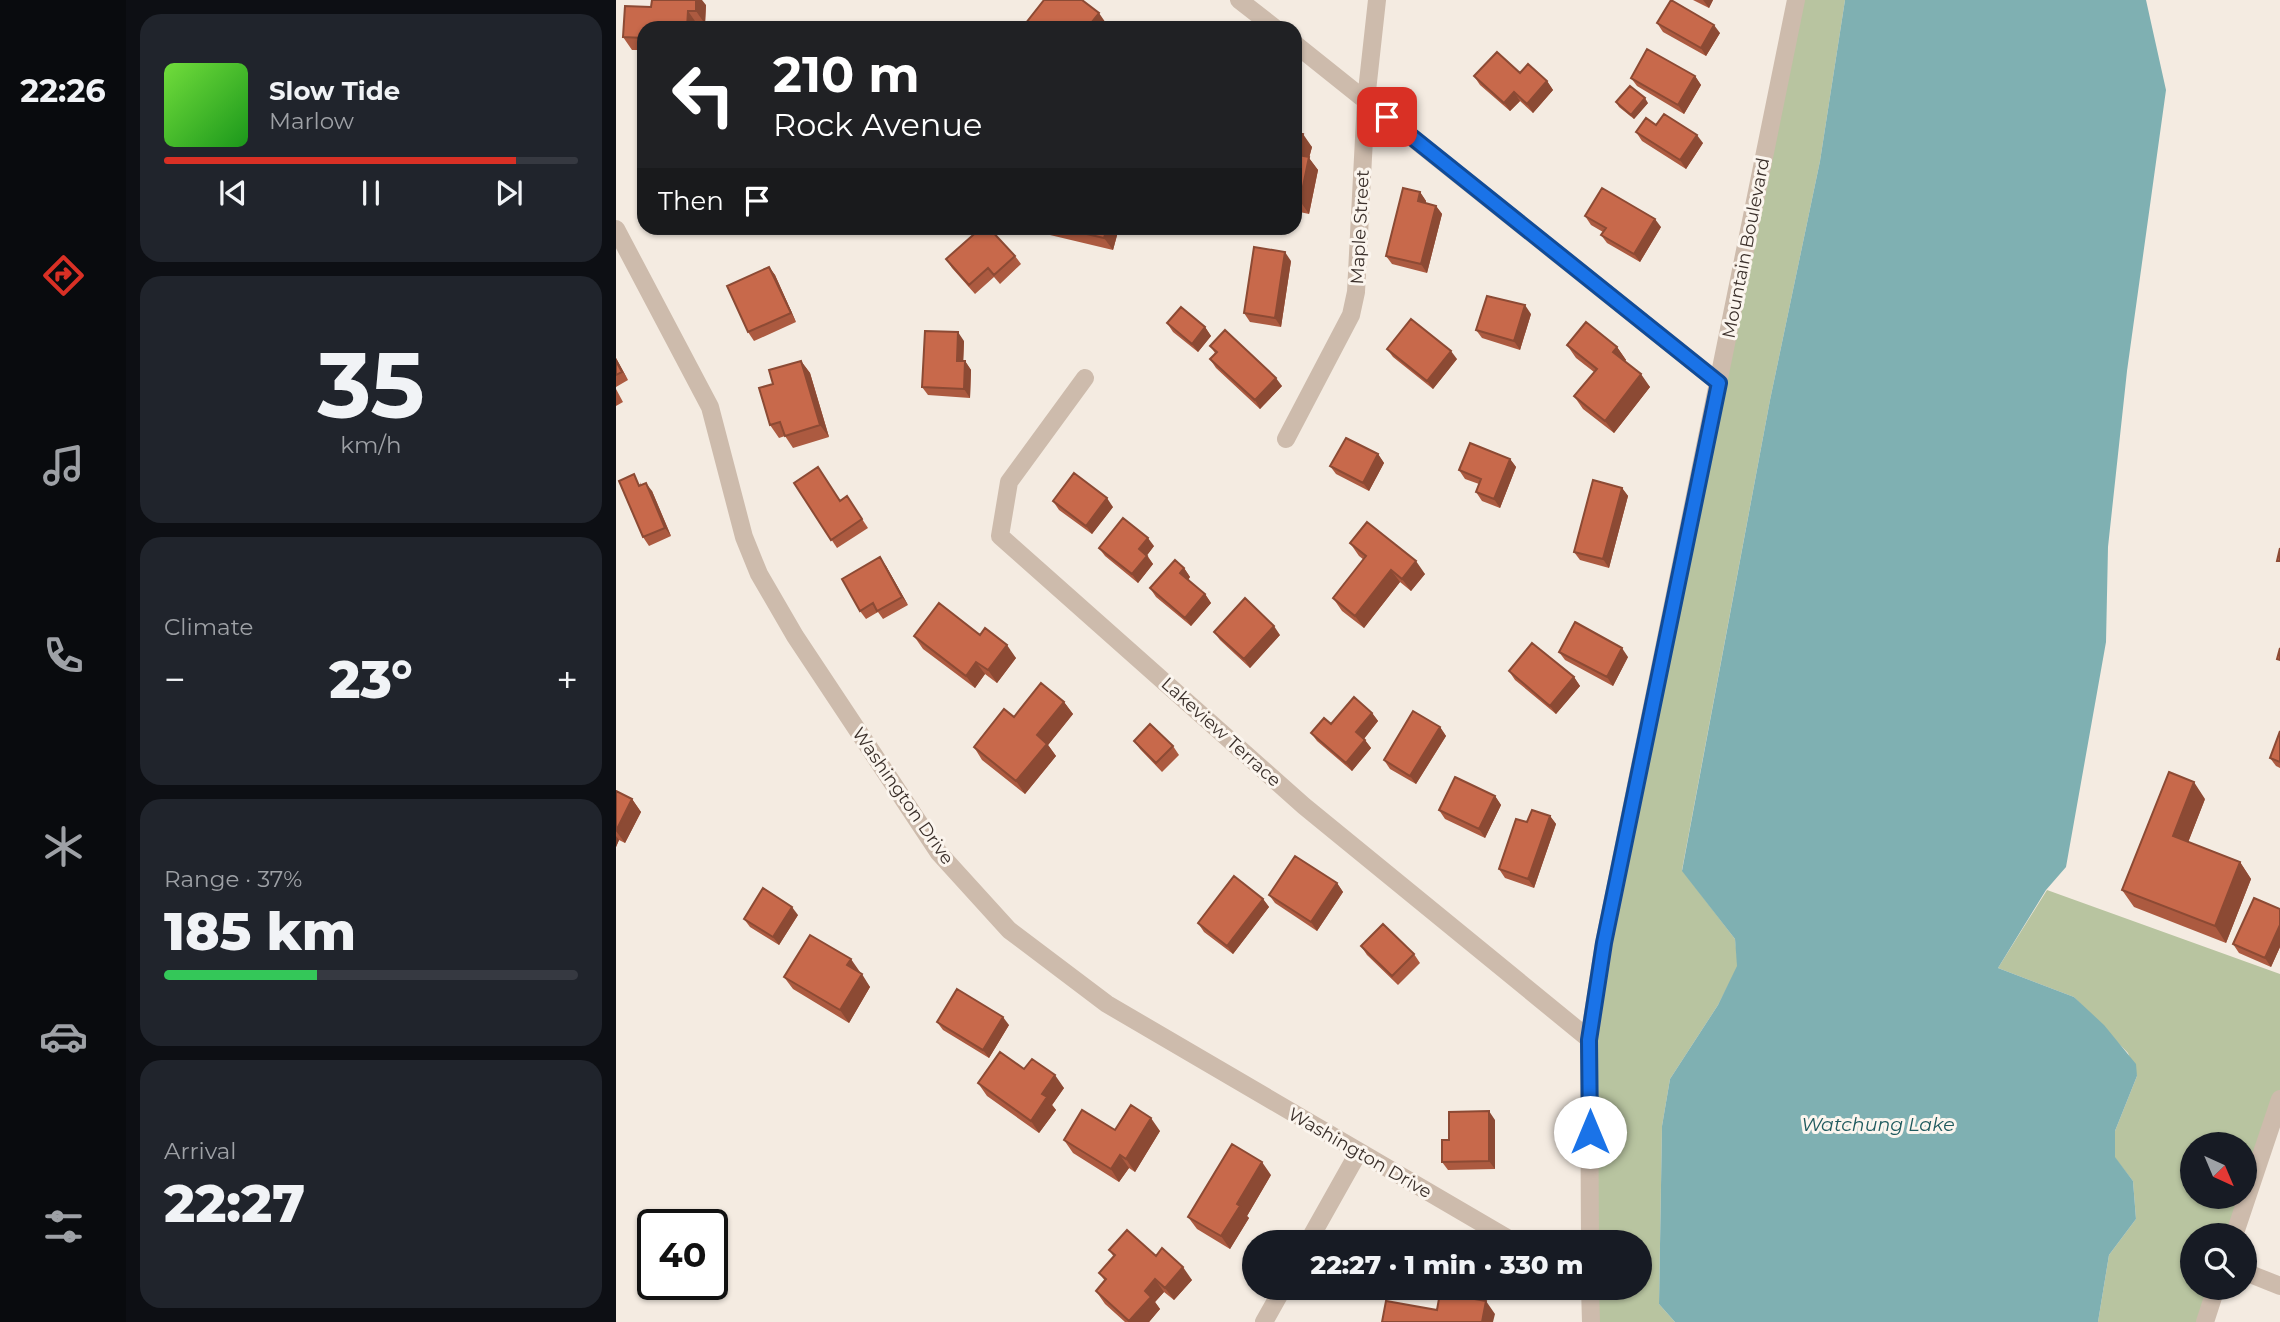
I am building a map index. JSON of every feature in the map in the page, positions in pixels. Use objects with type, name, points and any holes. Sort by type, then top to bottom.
[{"type":"street","points":[[1239,0],[1266,21]]},
{"type":"street","name":"Maple Street","points":[[1286,439],[1351,315],[1356,292],[1366,100],[1377,0]]},
{"type":"street","name":"Mountain Boulevard","points":[[1590,1230],[1589,1040],[1604,943],[1796,0]]},
{"type":"street","points":[[1302,50],[1719,383]]},
{"type":"street","name":"Washington Drive","points":[[616,229],[710,407],[744,537],[759,574],[795,636],[939,853],[1009,930],[1107,1004],[1493,1230]]},
{"type":"street","name":"Lakeview Terrace","points":[[1085,378],[1009,482],[1000,536],[1304,806],[1589,1040]]},
{"type":"street","points":[[2238,1223],[2280,1099]]},
{"type":"street","points":[[1315,1230],[1358,1153]]},
{"type":"street","points":[[2257,1277],[2280,1286]]},
{"type":"street","points":[[1264,1322],[1276,1300]]},
{"type":"street","points":[[1590,1300],[1591,1322]]},
{"type":"street","points":[[2205,1322],[2212,1300]]},
{"type":"green space","points":[[1796,0],[1845,0],[1820,161],[1770,400],[1682,870],[1735,939],[1738,966],[1718,1005],[1670,1079],[1662,1126],[1659,1304],[1675,1322],[1591,1322],[1590,1300],[1652,1300],[1652,1230],[1590,1230],[1589,1039]]},
{"type":"green space","points":[[2047,890],[2280,974],[2280,1099],[2258,1164],[2258,1132],[2180,1132],[2180,1209],[2243,1209],[2238,1223],[2180,1223],[2180,1300],[2212,1300],[2205,1322],[2098,1322],[2109,1255],[2136,1219],[2133,1181],[2115,1158],[2115,1131],[2137,1076],[2128,1053],[2074,997],[1998,968]]},
{"type":"water","name":"Watchung Lake","points":[[1845,0],[2146,0],[2166,90],[2127,371],[2108,547],[2106,642],[2066,867],[2046,890],[1998,968],[2074,997],[2104,1025],[2136,1064],[2137,1076],[2115,1131],[2115,1157],[2133,1181],[2136,1219],[2109,1255],[2098,1322],[1675,1322],[1659,1304],[1662,1126],[1670,1079],[1718,1005],[1737,966],[1735,939],[1682,871],[1770,400],[1820,161]]},
{"type":"building","points":[[652,0],[696,0],[696,11],[688,11],[687,21],[637,21],[637,38],[623,37],[625,6],[651,7]]},
{"type":"building","points":[[1044,0],[1082,0],[1099,13],[1093,21],[1028,21]]},
{"type":"building","points":[[1671,0],[1714,25],[1701,48],[1657,23]]},
{"type":"building","points":[[1647,49],[1695,76],[1678,105],[1631,78]]},
{"type":"building","points":[[1497,52],[1520,73],[1528,64],[1547,81],[1527,104],[1514,92],[1504,103],[1474,76]]},
{"type":"building","points":[[1630,86],[1645,98],[1631,115],[1616,102]]},
{"type":"building","points":[[1664,114],[1697,135],[1680,160],[1636,132],[1646,118],[1656,125]]},
{"type":"building","points":[[1302,156],[1309,157],[1302,191]]},
{"type":"building","points":[[1403,188],[1420,192],[1418,201],[1436,206],[1421,264],[1386,256]]},
{"type":"building","points":[[1602,188],[1655,219],[1634,254],[1601,235],[1606,228],[1585,216]]},
{"type":"building","points":[[973,235],[996,235],[1015,256],[994,275],[988,268],[969,285],[946,259]]},
{"type":"building","points":[[1254,247],[1285,252],[1275,318],[1244,313]]},
{"type":"building","points":[[769,267],[791,313],[748,332],[727,286]]},
{"type":"building","points":[[1487,296],[1525,305],[1514,341],[1476,330]]},
{"type":"building","points":[[1181,307],[1205,327],[1192,344],[1167,323]]},
{"type":"building","points":[[1411,319],[1451,351],[1427,381],[1387,349]]},
{"type":"building","points":[[1586,322],[1617,347],[1613,352],[1641,374],[1605,421],[1574,396],[1597,369],[1567,345]]},
{"type":"building","points":[[1225,330],[1276,378],[1255,400],[1210,359],[1217,352],[1210,346]]},
{"type":"building","points":[[925,331],[958,332],[957,361],[965,361],[964,389],[922,387]]},
{"type":"building","points":[[616,361],[622,372],[616,375]]},
{"type":"building","points":[[801,361],[820,425],[785,436],[780,422],[770,425],[759,388],[773,384],[769,370]]},
{"type":"building","points":[[1346,438],[1378,454],[1363,483],[1330,466]]},
{"type":"building","points":[[1470,443],[1510,459],[1494,499],[1476,492],[1481,479],[1459,470]]},
{"type":"building","points":[[818,467],[840,501],[847,496],[862,519],[831,540],[794,483]]},
{"type":"building","points":[[1074,473],[1107,498],[1086,526],[1053,501]]},
{"type":"building","points":[[634,474],[639,486],[646,483],[665,528],[643,537],[619,481]]},
{"type":"building","points":[[1593,480],[1622,488],[1603,559],[1574,552]]},
{"type":"building","points":[[1123,518],[1148,538],[1139,549],[1147,556],[1132,574],[1099,548]]},
{"type":"building","points":[[1367,522],[1416,561],[1402,579],[1391,570],[1355,616],[1333,598],[1366,556],[1350,543]]},
{"type":"building","points":[[880,557],[902,597],[877,611],[873,603],[860,611],[842,579]]},
{"type":"building","points":[[1175,560],[1184,568],[1180,573],[1205,594],[1185,618],[1150,588]]},
{"type":"building","points":[[1245,598],[1274,626],[1244,659],[1214,632]]},
{"type":"building","points":[[939,603],[980,635],[985,628],[1007,645],[988,670],[976,662],[966,676],[914,636]]},
{"type":"building","points":[[1575,622],[1622,648],[1607,677],[1559,652]]},
{"type":"building","points":[[1532,643],[1574,677],[1550,706],[1509,671]]},
{"type":"building","points":[[1041,683],[1064,702],[1037,735],[1047,744],[1016,781],[974,747],[1004,709],[1014,717]]},
{"type":"building","points":[[1354,697],[1372,713],[1356,732],[1365,740],[1346,763],[1311,733],[1324,718],[1331,724]]},
{"type":"building","points":[[1413,711],[1440,727],[1410,776],[1384,760]]},
{"type":"building","points":[[1150,724],[1173,746],[1156,763],[1134,741]]},
{"type":"building","points":[[2280,731],[2280,762],[2270,758]]},
{"type":"building","points":[[2169,772],[2194,782],[2173,836],[2240,862],[2215,926],[2122,890]]},
{"type":"building","points":[[1455,777],[1495,796],[1479,829],[1439,810]]},
{"type":"building","points":[[616,791],[632,799],[616,831]]},
{"type":"building","points":[[1532,810],[1550,816],[1528,879],[1499,869],[1516,819],[1527,822]]},
{"type":"building","points":[[1295,856],[1337,883],[1311,922],[1269,895]]},
{"type":"building","points":[[1234,876],[1263,899],[1227,946],[1198,923]]},
{"type":"building","points":[[763,888],[792,907],[773,937],[744,919]]},
{"type":"building","points":[[2254,898],[2280,909],[2280,925],[2265,958],[2233,944]]},
{"type":"building","points":[[1383,924],[1414,954],[1392,976],[1361,946]]},
{"type":"building","points":[[810,935],[851,959],[847,965],[862,974],[840,1010],[784,977]]},
{"type":"building","points":[[957,989],[1003,1017],[983,1050],[937,1022]]},
{"type":"building","points":[[1000,1052],[1024,1069],[1032,1059],[1055,1075],[1042,1094],[1047,1097],[1031,1121],[978,1083]]},
{"type":"building","points":[[1131,1105],[1151,1118],[1126,1159],[1120,1155],[1111,1169],[1064,1140],[1082,1110],[1115,1130]]},
{"type":"building","points":[[1489,1111],[1489,1161],[1442,1162],[1442,1140],[1449,1140],[1449,1112]]},
{"type":"building","points":[[1232,1144],[1262,1162],[1221,1236],[1188,1217]]},
{"type":"building","points":[[1127,1230],[1156,1256],[1162,1248],[1183,1267],[1165,1288],[1155,1279],[1145,1291],[1151,1297],[1129,1321],[1096,1291],[1106,1279],[1099,1273],[1115,1255],[1109,1250]]},
{"type":"building","points":[[1439,1300],[1486,1301],[1482,1322],[1382,1322],[1386,1301],[1437,1310]]},
{"type":"route","points":[[1387,117],[1719,383],[1604,943],[1589,1040],[1590,1132]]}]
